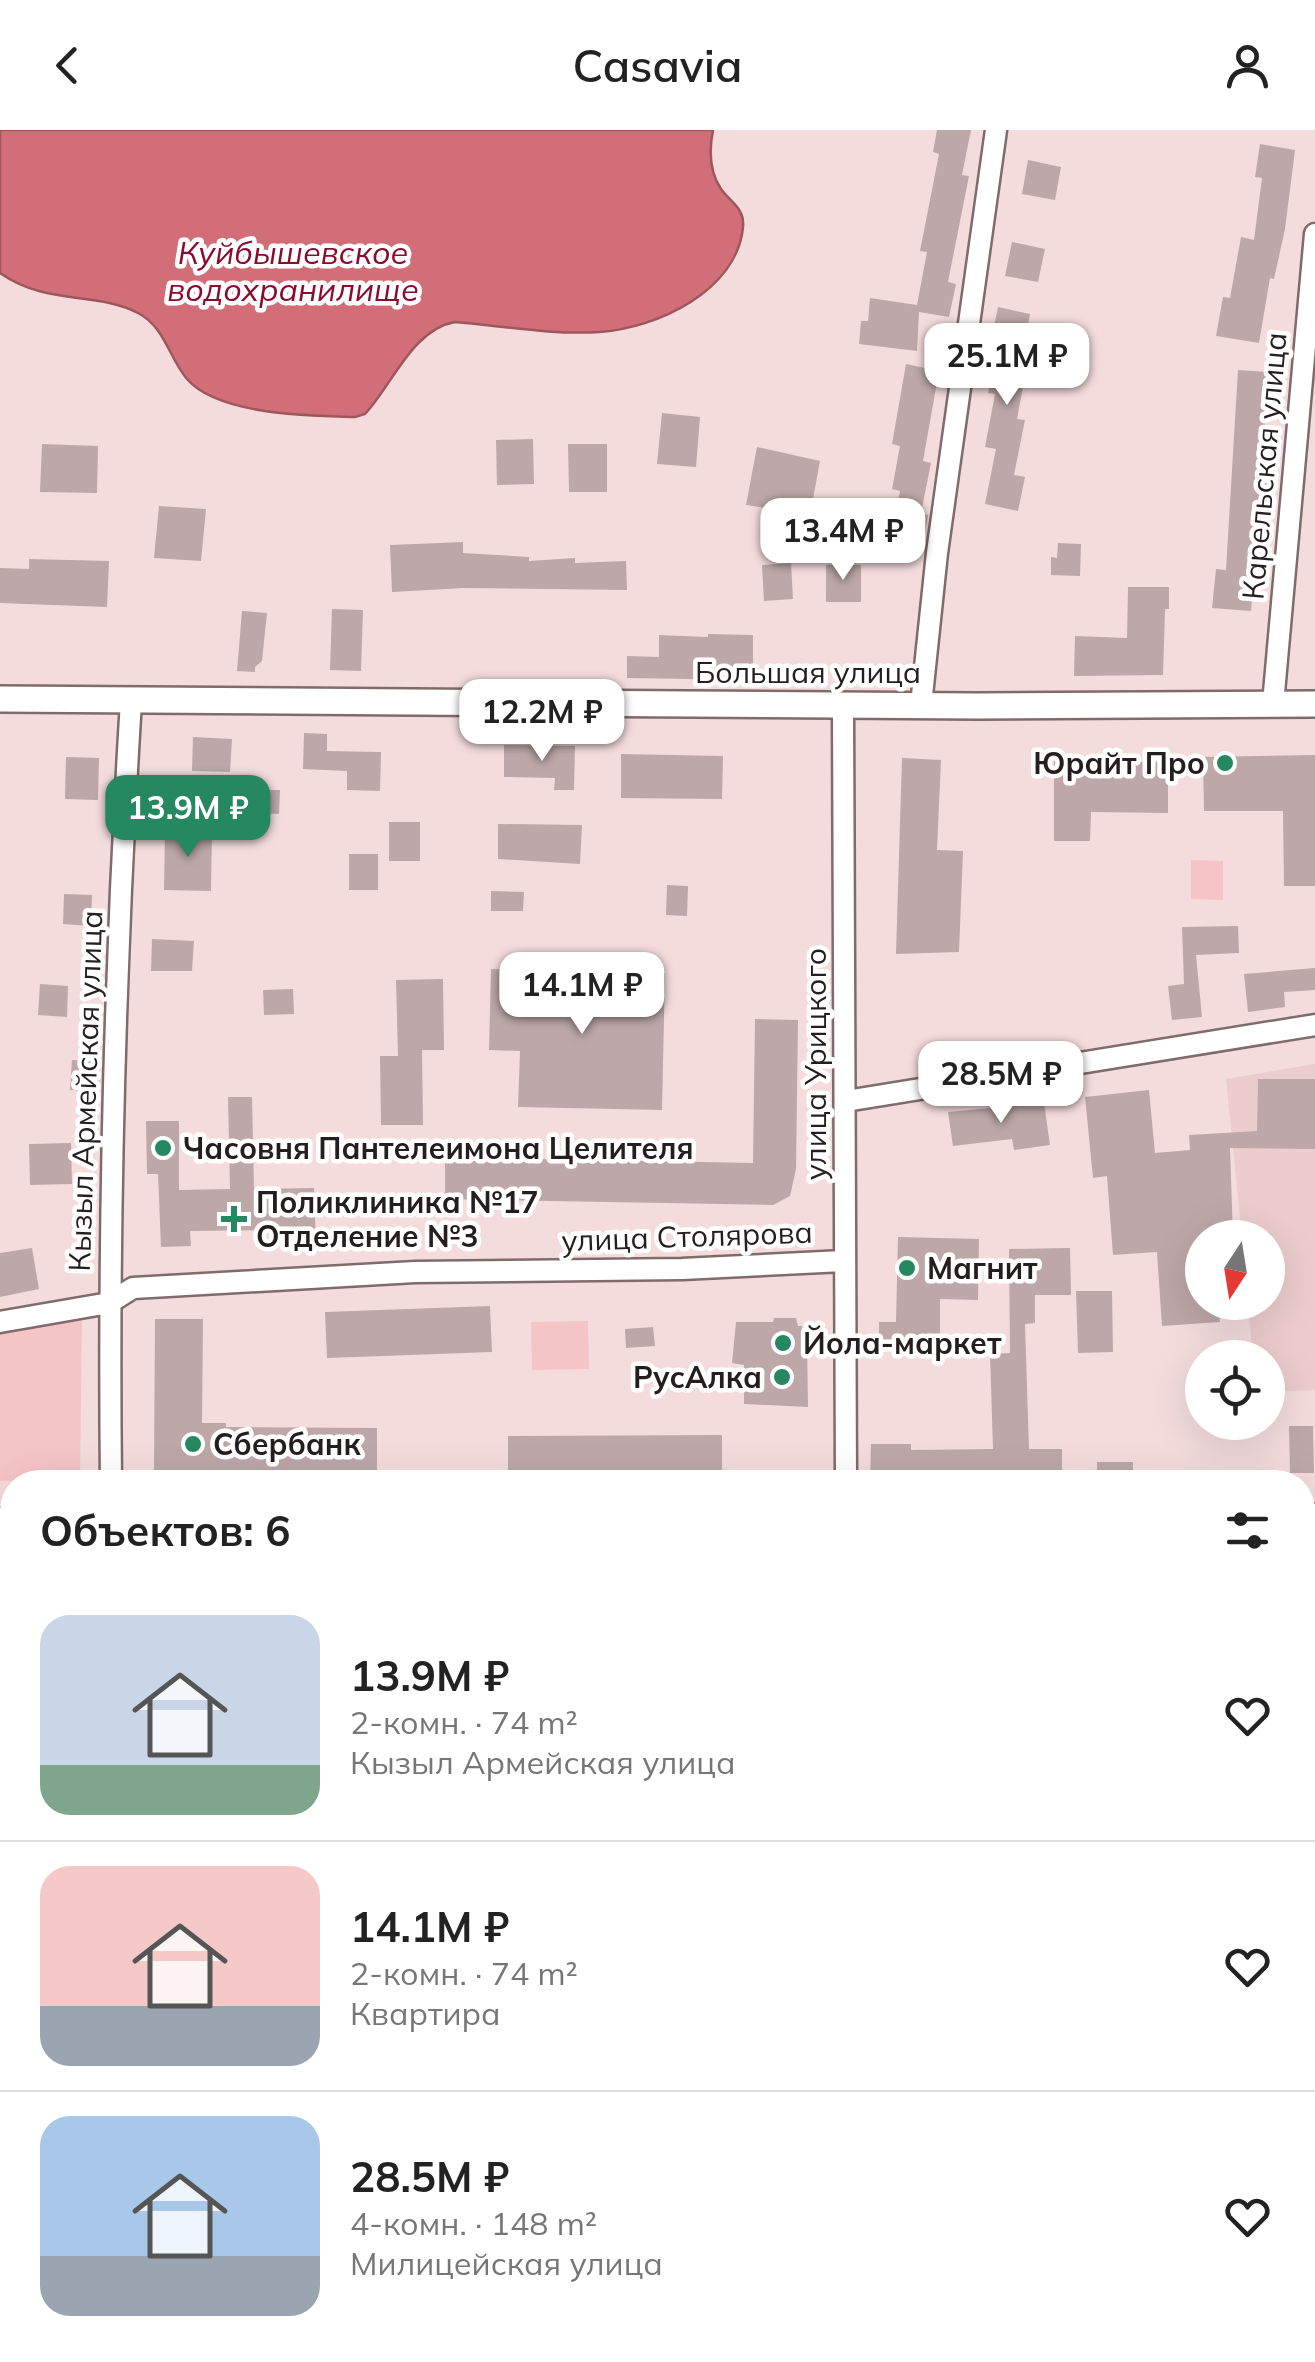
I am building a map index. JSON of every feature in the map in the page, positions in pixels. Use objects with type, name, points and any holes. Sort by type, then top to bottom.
[{"type":"street","points":[[921,705],[937,553],[996,130]]},
{"type":"street","name":"Карельская улица","points":[[1273,704],[1315,234]]},
{"type":"street","name":"Большая улица","points":[[0,699],[1315,704]]},
{"type":"street","name":"Кызыл Армейская улица","points":[[112,1470],[109,1304],[116,976],[131,700]]},
{"type":"street","name":"улица Урицкого","points":[[842,705],[846,1470]]},
{"type":"street","points":[[846,1100],[1315,1025]]},
{"type":"street","name":"улица Столярова","points":[[0,1322],[109,1304],[133,1288],[415,1272],[844,1261]]},
{"type":"shaded area","points":[[1191,860],[1223,861],[1223,900],[1191,899]]},
{"type":"shaded area","points":[[1315,1064],[1315,1390],[1285,1391],[1285,1340],[1251,1340],[1250,1320],[1285,1320],[1285,1220],[1240,1220],[1226,1079]]},
{"type":"shaded area","points":[[82,1319],[80,1470],[0,1470],[0,1329]]},
{"type":"shaded area","points":[[588,1321],[589,1369],[532,1370],[531,1322]]},
{"type":"water","name":"Куйбышевское водохранилище","points":[[0,130],[713,130],[714,175],[739,210],[743,227],[726,270],[710,287],[691,302],[646,323],[582,333],[455,322],[427,335],[415,347],[365,414],[336,417],[266,411],[242,407],[201,391],[181,371],[155,326],[138,313],[105,302],[35,290],[0,273]]},
{"type":"building","points":[[937,130],[971,130],[962,175],[969,176],[948,282],[956,284],[949,317],[919,312],[917,351],[859,344],[861,321],[868,321],[870,298],[917,305],[927,252],[920,251],[939,154],[933,152]]},
{"type":"building","points":[[1260,144],[1295,150],[1285,229],[1274,279],[1270,278],[1259,343],[1216,336],[1223,297],[1230,298],[1241,237],[1254,240],[1262,178],[1255,177]]},
{"type":"building","points":[[1028,160],[1061,167],[1055,200],[1022,194]]},
{"type":"building","points":[[1012,242],[1045,249],[1038,282],[1005,276]]},
{"type":"building","points":[[998,307],[1030,314],[1021,364],[1027,365],[1017,419],[1025,420],[1014,475],[1025,477],[1018,511],[985,504],[996,449],[985,447],[995,394],[988,393],[997,342],[991,341]]},
{"type":"building","points":[[906,364],[939,371],[923,461],[931,463],[921,513],[928,515],[923,548],[890,542],[900,491],[892,489],[900,446],[892,444]]},
{"type":"building","points":[[1238,370],[1268,372],[1265,426],[1273,427],[1264,563],[1255,563],[1251,611],[1212,608],[1216,569],[1226,570]]},
{"type":"building","points":[[662,413],[700,417],[696,467],[657,464]]},
{"type":"building","points":[[533,439],[534,484],[497,485],[496,440]]},
{"type":"building","points":[[42,444],[98,446],[97,493],[40,492]]},
{"type":"building","points":[[568,444],[607,444],[607,492],[569,492]]},
{"type":"building","points":[[757,447],[820,461],[810,515],[746,505]]},
{"type":"building","points":[[159,506],[206,509],[201,561],[154,558]]},
{"type":"building","points":[[463,542],[463,553],[529,557],[529,561],[626,561],[627,590],[464,588],[392,592],[390,545]]},
{"type":"building","points":[[1058,543],[1081,544],[1080,576],[1051,575],[1051,557],[1057,558]]},
{"type":"building","points":[[29,559],[109,561],[107,607],[0,603],[0,568],[29,569]]},
{"type":"building","points":[[791,563],[793,599],[764,601],[762,565]]},
{"type":"building","points":[[826,565],[861,565],[861,602],[826,602]]},
{"type":"building","points":[[1128,587],[1169,587],[1163,675],[1074,676],[1075,636],[1127,638]]},
{"type":"building","points":[[332,609],[363,610],[361,671],[330,670]]},
{"type":"building","points":[[242,611],[267,613],[262,661],[255,672],[237,671]]},
{"type":"building","points":[[659,635],[753,635],[753,680],[627,678],[627,656],[659,657]]},
{"type":"building","points":[[304,733],[327,734],[327,751],[381,752],[380,791],[347,790],[347,771],[303,769]]},
{"type":"building","points":[[193,737],[232,739],[230,772],[192,771]]},
{"type":"building","points":[[504,745],[575,746],[574,790],[554,790],[555,778],[504,777]]},
{"type":"building","points":[[621,754],[723,756],[722,799],[621,798]]},
{"type":"building","points":[[1315,755],[1315,886],[1284,886],[1283,811],[1204,811],[1203,757]]},
{"type":"building","points":[[66,757],[99,758],[98,800],[65,799]]},
{"type":"building","points":[[902,758],[941,760],[937,850],[963,851],[959,952],[896,954]]},
{"type":"building","points":[[1054,761],[1168,762],[1168,813],[1091,812],[1090,841],[1054,841]]},
{"type":"building","points":[[257,790],[280,790],[279,814],[257,813]]},
{"type":"building","points":[[389,822],[420,822],[420,861],[389,861]]},
{"type":"building","points":[[498,824],[582,825],[580,864],[498,859]]},
{"type":"building","points":[[165,829],[212,830],[211,891],[164,890]]},
{"type":"building","points":[[349,854],[378,854],[378,890],[349,890]]},
{"type":"building","points":[[667,885],[688,886],[687,916],[666,915]]},
{"type":"building","points":[[491,891],[524,892],[523,911],[491,911]]},
{"type":"building","points":[[64,894],[92,895],[91,926],[63,924]]},
{"type":"building","points":[[1238,926],[1239,953],[1196,955],[1202,1017],[1172,1020],[1168,986],[1184,984],[1182,927]]},
{"type":"building","points":[[152,939],[194,941],[192,971],[151,971]]},
{"type":"building","points":[[1315,968],[1315,990],[1284,992],[1285,1007],[1248,1012],[1244,974]]},
{"type":"building","points":[[491,969],[665,973],[662,1110],[518,1107],[520,1051],[489,1050]]},
{"type":"building","points":[[443,979],[444,1050],[422,1050],[423,1125],[381,1125],[380,1056],[398,1056],[396,980]]},
{"type":"building","points":[[40,984],[68,986],[67,1017],[38,1015]]},
{"type":"building","points":[[293,989],[294,1014],[264,1015],[263,990]]},
{"type":"building","points":[[755,1019],[798,1020],[796,1169],[790,1196],[773,1205],[445,1199],[445,1157],[753,1163]]},
{"type":"building","points":[[72,1060],[100,1061],[99,1091],[70,1090]]},
{"type":"building","points":[[1258,1079],[1315,1079],[1315,1149],[1230,1148],[1232,1220],[1185,1220],[1185,1320],[1220,1322],[1162,1326],[1157,1252],[1113,1255],[1107,1176],[1093,1178],[1085,1097],[1149,1090],[1155,1153],[1190,1150],[1189,1135],[1257,1131]]},
{"type":"building","points":[[228,1097],[252,1097],[254,1189],[314,1188],[316,1244],[282,1244],[282,1230],[190,1231],[191,1246],[161,1247],[158,1174],[147,1174],[146,1121],[179,1121],[179,1190],[230,1189]]},
{"type":"building","points":[[1044,1103],[1050,1145],[1014,1150],[1012,1139],[953,1146],[948,1112]]},
{"type":"building","points":[[71,1143],[72,1184],[30,1185],[29,1144]]},
{"type":"building","points":[[898,1237],[979,1239],[978,1300],[940,1299],[940,1347],[879,1347],[879,1322],[896,1322]]},
{"type":"building","points":[[32,1248],[39,1289],[0,1297],[0,1253]]},
{"type":"building","points":[[1070,1248],[1071,1295],[1035,1295],[1035,1323],[1025,1324],[1029,1449],[1062,1449],[1062,1470],[870,1470],[871,1444],[911,1444],[911,1450],[993,1449],[990,1354],[1010,1353],[1009,1249]]},
{"type":"building","points":[[1076,1291],[1112,1291],[1113,1352],[1078,1353]]},
{"type":"building","points":[[490,1306],[492,1352],[327,1358],[325,1312]]},
{"type":"building","points":[[774,1318],[796,1318],[798,1326],[802,1326],[802,1339],[807,1339],[808,1407],[744,1404],[744,1365],[732,1363],[736,1322],[773,1322]]},
{"type":"building","points":[[155,1319],[203,1319],[202,1423],[226,1423],[226,1427],[377,1428],[377,1470],[154,1470]]},
{"type":"building","points":[[653,1327],[655,1346],[626,1348],[625,1329]]},
{"type":"building","points":[[1289,1426],[1313,1426],[1314,1470],[1290,1470]]},
{"type":"building","points":[[722,1435],[722,1470],[508,1470],[508,1436]]},
{"type":"building","points":[[1097,1462],[1133,1462],[1133,1470],[1097,1470]]},
{"type":"place","name":"Юрайт Про","points":[[1225,763]]},
{"type":"place","name":"Часовня Пантелеимона Целителя","points":[[163,1148]]},
{"type":"place","name":"Поликлиника №17 Отделение №3","points":[[234,1219]]},
{"type":"place","name":"Магнит","points":[[907,1268]]},
{"type":"place","name":"Йола-маркет","points":[[783,1343]]},
{"type":"place","name":"РусАлка","points":[[782,1377]]},
{"type":"place","name":"Сбербанк","points":[[193,1444]]}]
